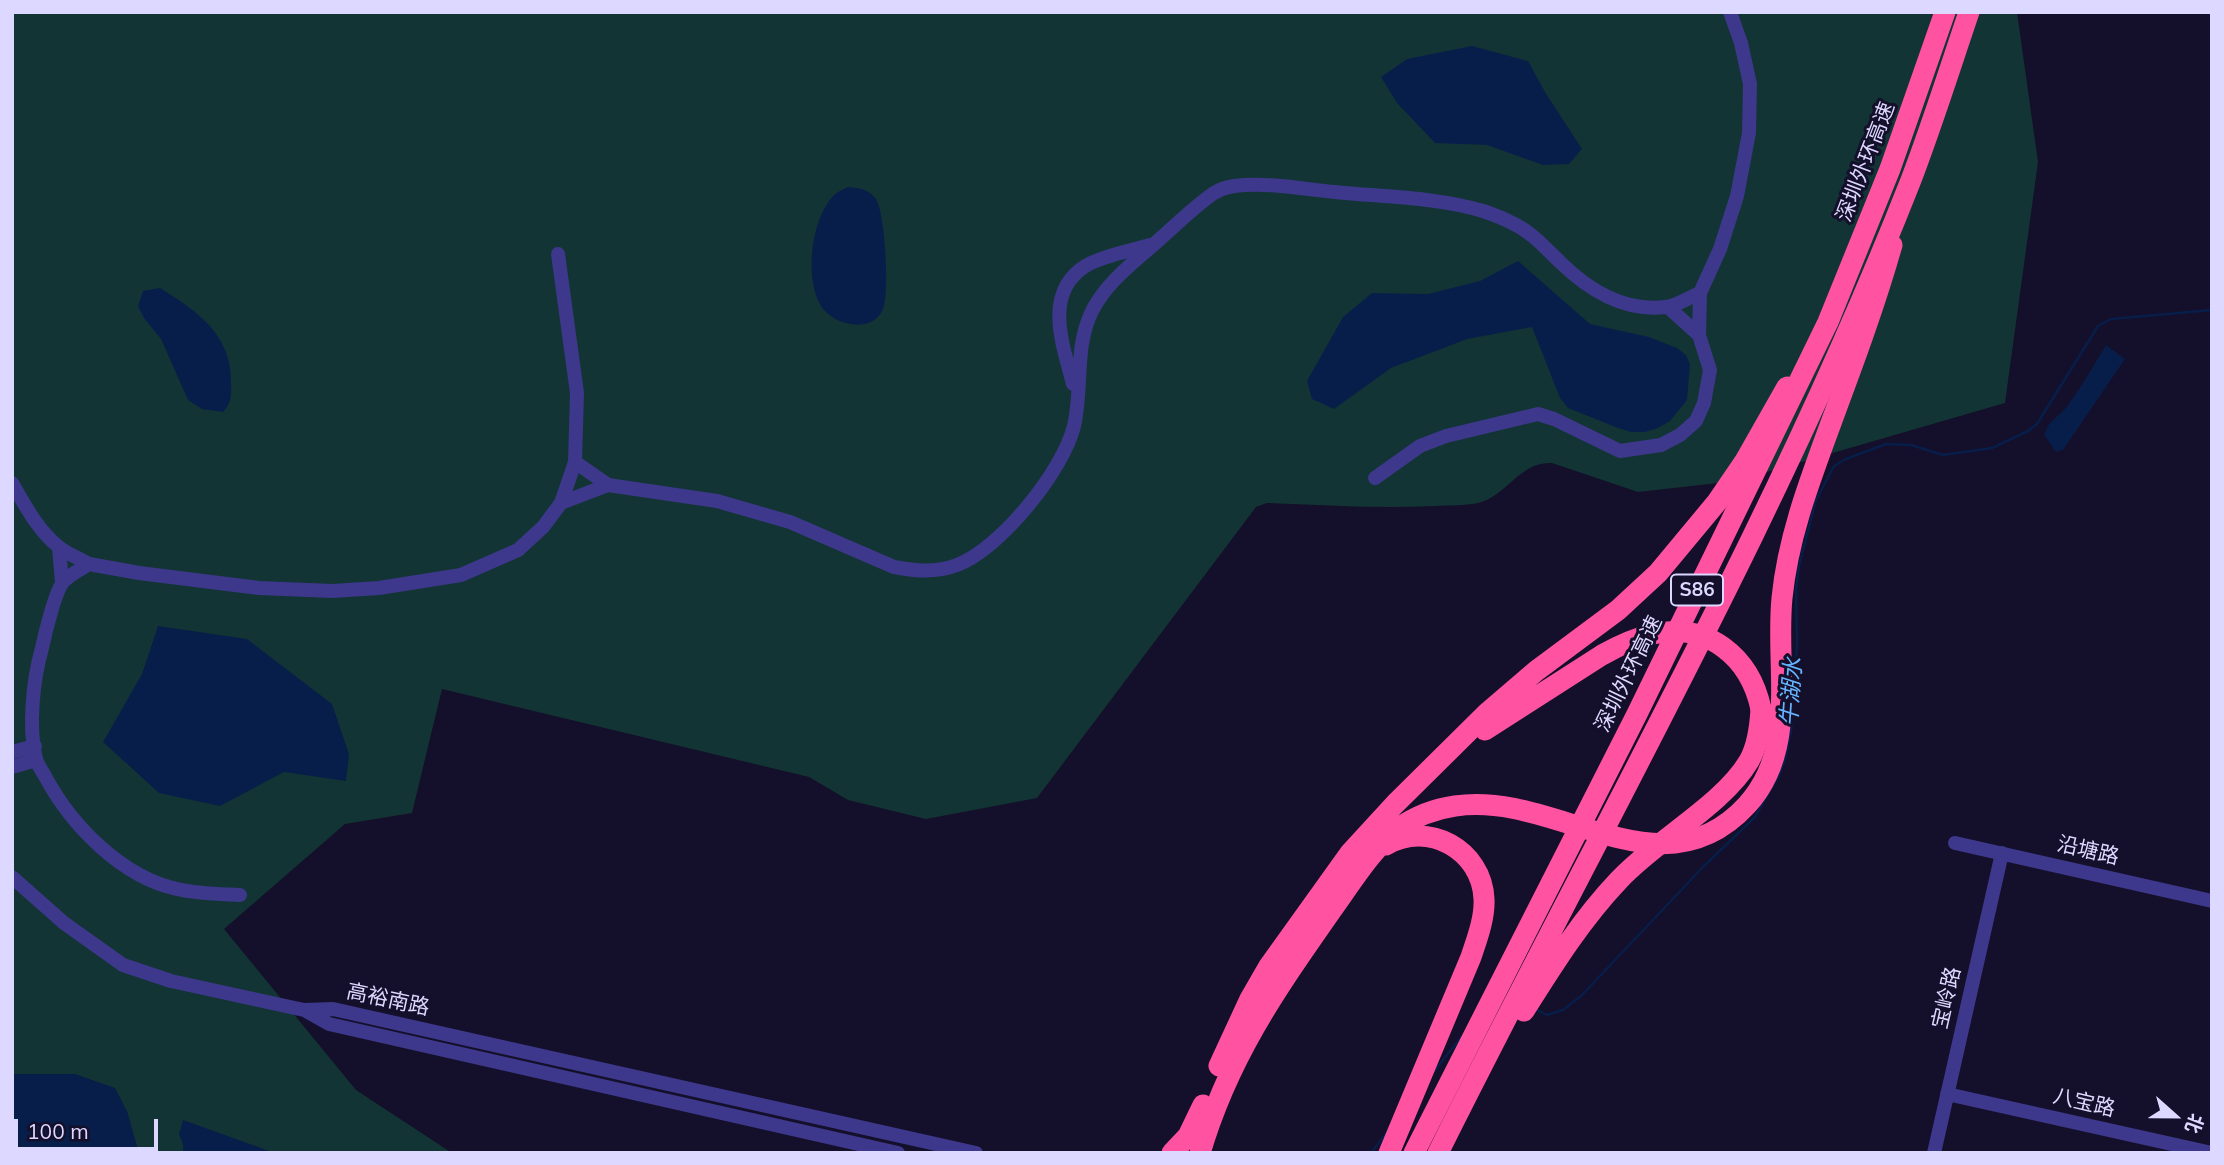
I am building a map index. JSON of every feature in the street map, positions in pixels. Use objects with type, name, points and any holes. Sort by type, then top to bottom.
[{"type":"highway","name":"深圳外环高速","points":[[1414,1153],[1637,714],[1828,322],[1894,158],[1945,12]]},
{"type":"highway","name":"S86","points":[[1441,1147],[1669,704],[1818,399],[1912,178],[1969,12]]},
{"type":"highway","points":[[1200,1153],[1229,1074],[1264,1007],[1348,888],[1397,829],[1432,810],[1472,803],[1523,809],[1636,843],[1659,845],[1686,843],[1706,837],[1750,803],[1761,787],[1776,750],[1782,701],[1781,609],[1790,547],[1811,479],[1884,274],[1912,178]]},
{"type":"highway","points":[[1172,1153],[1188,1136],[1196,1122],[1228,1042],[1269,966],[1350,853],[1386,814],[1511,692],[1618,610],[1674,556],[1717,502],[1745,461],[1795,372],[1828,322]]},
{"type":"highway","points":[[1441,1147],[1564,947],[1593,908],[1639,859],[1716,798],[1740,774],[1756,746],[1761,709],[1750,675],[1730,652],[1718,643],[1687,634],[1655,634],[1620,646],[1586,664],[1445,756]]},
{"type":"highway","points":[[1376,852],[1404,837],[1419,835],[1447,842],[1470,860],[1477,873],[1484,900],[1479,932],[1471,957],[1390,1153]]},
{"type":"street","points":[[1375,478],[1420,446],[1446,436],[1538,414],[1620,451],[1661,445],[1681,435],[1696,421],[1704,403],[1710,370],[1699,335],[1700,293],[1720,249],[1737,196],[1749,133],[1750,84],[1741,43],[1730,12]]},
{"type":"street","points":[[575,462],[608,485],[739,506],[790,522],[894,566],[917,570],[941,569],[964,562],[985,549],[1038,493],[1065,451],[1078,402],[1080,351],[1091,314],[1112,282],[1216,192],[1231,186],[1260,185],[1438,202],[1482,211],[1514,223],[1536,239],[1565,267],[1616,303],[1634,307],[1668,307],[1700,293]]},
{"type":"street","points":[[1078,402],[1059,330],[1058,318],[1063,292],[1089,264],[1156,243]]},
{"type":"street","points":[[12,483],[33,519],[60,548],[89,564],[139,573],[259,588],[332,591],[379,588],[461,575],[491,563],[518,550],[543,527],[561,503],[575,462],[577,393],[558,254]]},
{"type":"street","points":[[1668,307],[1699,335]]},
{"type":"street","points":[[561,503],[608,485]]},
{"type":"street","points":[[60,548],[62,582],[35,673],[33,719],[36,753],[56,796],[79,827],[109,854],[150,880],[175,889],[240,895]]},
{"type":"street","points":[[62,582],[89,564]]},
{"type":"street","points":[[12,752],[36,753]]},
{"type":"street","points":[[12,767],[36,753]]},
{"type":"street","name":"沿塘路","points":[[1955,843],[2212,901]]},
{"type":"street","name":"宝岭路","points":[[1934,1153],[2002,853]]},
{"type":"street","points":[[12,877],[64,923],[123,965],[171,981],[304,1010]]},
{"type":"street","name":"高裕南路","points":[[304,1010],[333,1009],[976,1153]]},
{"type":"street","name":"高裕南路","points":[[304,1010],[329,1024],[898,1153]]},
{"type":"street","name":"八宝路","points":[[1947,1094],[2212,1153]]},
{"type":"green space","points":[[12,12],[2017,12],[2038,162],[2005,403],[1736,481],[1638,492],[1552,463],[1531,467],[1497,494],[1473,504],[1393,507],[1267,503],[1256,507],[1037,798],[926,819],[848,800],[809,777],[442,689],[412,813],[345,824],[224,929],[356,1090],[452,1153],[12,1153]]},
{"type":"water","points":[[1472,46],[1528,61],[1582,149],[1569,164],[1543,165],[1487,145],[1435,143],[1397,103],[1381,77],[1407,59]]},
{"type":"water","points":[[848,187],[867,191],[876,199],[884,236],[886,287],[883,309],[878,317],[862,324],[843,322],[827,313],[821,306],[813,280],[812,249],[820,218],[834,195]]},
{"type":"water","points":[[1518,261],[1590,324],[1649,337],[1677,348],[1686,355],[1690,364],[1687,400],[1670,421],[1645,432],[1631,432],[1568,408],[1560,398],[1532,327],[1467,339],[1391,368],[1334,409],[1312,399],[1307,381],[1343,317],[1372,293],[1428,294],[1480,281]]},
{"type":"water","points":[[160,288],[199,315],[218,337],[225,350],[231,394],[223,412],[202,409],[188,400],[161,339],[144,318],[138,306],[143,291]]},
{"type":"water","points":[[2106,345],[2125,359],[2063,450],[2056,452],[2044,435],[2049,424],[2066,408]]},
{"type":"water","points":[[158,626],[247,639],[332,704],[349,754],[346,781],[284,772],[220,806],[159,793],[103,742],[142,674]]},
{"type":"water","points":[[12,1074],[75,1074],[115,1088],[127,1111],[139,1153],[12,1153]]},
{"type":"water","points":[[183,1120],[275,1153],[183,1153],[179,1134]]},
{"type":"waterway","name":"牛湖水","points":[[1535,1009],[1547,1015],[1563,1010],[1581,996],[1703,867],[1755,817],[1779,775],[1792,726],[1799,566],[1816,500],[1834,466],[1886,444],[1911,445],[1943,455],[1992,448],[2037,424],[2098,326],[2111,319],[2212,310]]},
{"type":"waterway","name":"牛湖水","points":[[1433,1073],[1461,1037]]},
{"type":"waterway","name":"牛湖水","points":[[1371,1153],[1388,1131]]}]
